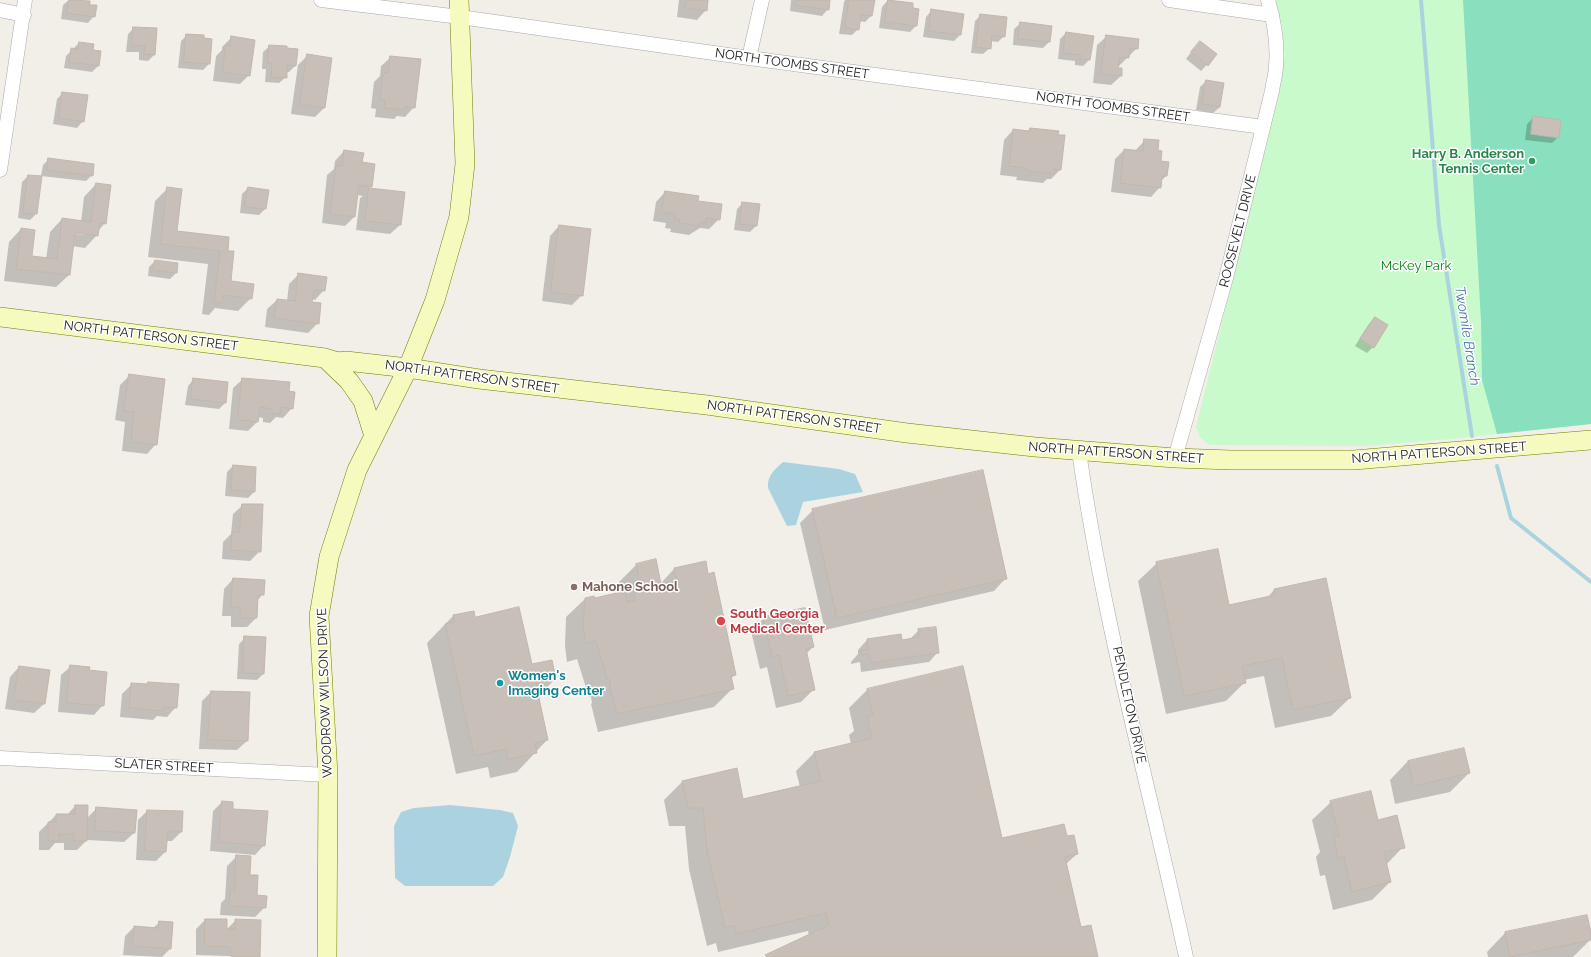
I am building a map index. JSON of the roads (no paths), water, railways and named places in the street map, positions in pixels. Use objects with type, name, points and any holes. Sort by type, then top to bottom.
[{"type":"main road","name":"WOODROW WILSON DRIVE","points":[[327,957],[328,775],[319,616],[329,557],[357,470],[408,368],[435,300],[459,216],[465,164],[459,8]]},
{"type":"main road","name":"NORTH PATTERSON STREET","points":[[0,317],[324,358],[338,362],[346,360],[479,379],[707,405],[907,433],[1035,448],[1175,458],[1231,460],[1354,460],[1591,440]]},
{"type":"main road","points":[[324,358],[349,381],[363,401],[374,436]]},
{"type":"street","points":[[0,170],[26,0]]},
{"type":"street","name":"NORTH TOOMBS STREET","points":[[321,0],[459,8],[749,58],[1263,127]]},
{"type":"street","points":[[749,58],[762,0]]},
{"type":"street","points":[[1169,0],[1272,16]]},
{"type":"street","name":"ROOSEVELT DRIVE","points":[[1175,458],[1226,278],[1276,67],[1276,48],[1272,16],[1268,0]]},
{"type":"street","points":[[0,10],[24,15]]},
{"type":"street","name":"PENDLETON DRIVE","points":[[1079,451],[1107,605],[1186,957]]},
{"type":"street","name":"SLATER STREET","points":[[0,758],[328,775]]},
{"type":"water","points":[[783,462],[839,469],[855,474],[863,492],[803,502],[796,525],[787,526],[768,488],[770,477]]},
{"type":"water","points":[[450,805],[500,810],[513,813],[518,826],[503,877],[493,886],[405,886],[395,878],[394,826],[401,812],[414,808]]},
{"type":"waterway","name":"Twomile Branch","points":[[1421,0],[1439,225],[1472,436]]},
{"type":"waterway","points":[[1497,466],[1511,518],[1591,582]]},
{"type":"place","name":"Harry B. Anderson Tennis Center","points":[[1532,161]]},
{"type":"place","name":"Mahone School","points":[[574,587]]},
{"type":"place","name":"South Georgia Medical Center","points":[[721,621]]},
{"type":"place","name":"Women's Imaging Center","points":[[500,683]]},
{"type":"park label","name":"McKey Park","points":[[1416,266]]}]
